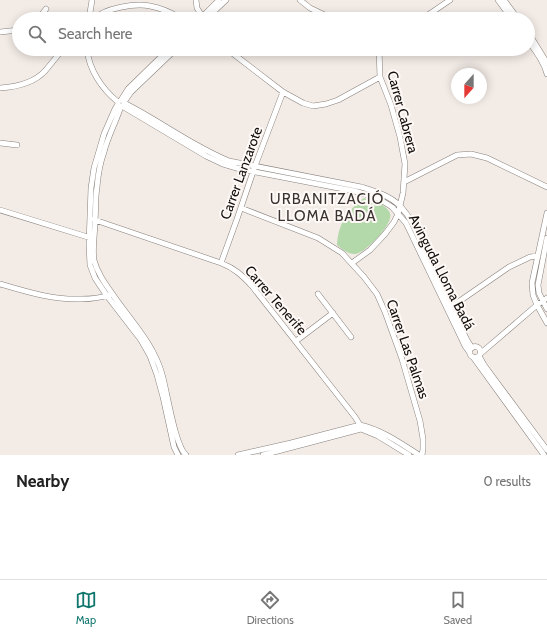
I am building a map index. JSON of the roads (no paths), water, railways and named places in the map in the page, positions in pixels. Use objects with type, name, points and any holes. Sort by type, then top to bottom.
[{"type":"street","points":[[90,12],[92,0]]},
{"type":"street","points":[[196,0],[197,8],[199,12]]},
{"type":"street","points":[[208,12],[219,0]]},
{"type":"street","points":[[211,12],[226,0]]},
{"type":"street","points":[[300,0],[310,8],[318,12]]},
{"type":"street","points":[[432,12],[450,0]]},
{"type":"street","points":[[498,0],[507,12]]},
{"type":"street","points":[[504,0],[513,12]]},
{"type":"street","points":[[105,12],[116,8],[134,6],[155,7],[170,12]]},
{"type":"street","points":[[0,32],[12,31]]},
{"type":"street","points":[[535,43],[547,63]]},
{"type":"street","points":[[535,50],[547,71]]},
{"type":"street","points":[[0,88],[33,80],[44,72],[57,56]]},
{"type":"street","points":[[88,56],[93,72],[101,84],[110,96],[121,103]]},
{"type":"street","points":[[91,238],[95,220],[96,188],[99,170],[121,103],[128,89],[162,56]]},
{"type":"street","points":[[169,56],[115,109],[104,134],[94,168],[91,188],[90,215],[94,260],[99,274],[109,295],[141,340],[150,356],[163,397],[174,447],[178,455]]},
{"type":"street","points":[[236,56],[283,92],[303,103],[312,106],[338,100],[380,77]]},
{"type":"street","name":"Carrer Cabrera","points":[[352,263],[370,250],[394,222],[398,214],[403,192],[404,164],[400,137],[391,105],[380,77],[379,56]]},
{"type":"street","name":"Carrer Lanzarote","points":[[221,263],[283,92]]},
{"type":"street","name":"Avinguda Lloma Badá","points":[[121,103],[140,112],[217,156],[229,161],[360,187],[378,192],[395,201],[400,205],[412,223],[467,340],[475,348]]},
{"type":"street","name":"Avinguda Lloma Badá","points":[[121,103],[188,145],[223,164],[240,170],[354,190],[376,197],[392,207],[406,223],[465,346],[544,455]]},
{"type":"street","points":[[0,143],[17,145]]},
{"type":"street","points":[[404,182],[457,155],[471,154],[487,158],[547,187]]},
{"type":"street","name":"Carrer Las Palmas","points":[[241,208],[318,238],[342,254],[352,263],[377,294],[402,359],[420,421],[423,439],[422,455]]},
{"type":"street","points":[[0,210],[91,238]]},
{"type":"street","points":[[547,214],[532,283],[533,295],[547,323]]},
{"type":"street","points":[[90,215],[95,220]]},
{"type":"street","name":"Carrer Tenerife","points":[[95,220],[227,265],[241,274],[296,341],[361,427]]},
{"type":"street","points":[[547,238],[538,285],[539,293],[545,299],[547,309]]},
{"type":"street","points":[[451,307],[509,267],[530,257],[538,256]]},
{"type":"street","points":[[0,284],[22,291],[68,300],[90,299],[109,295]]},
{"type":"street","points":[[318,294],[351,337]]},
{"type":"street","points":[[109,295],[135,325],[155,355],[162,374],[180,445],[183,453],[186,455]]},
{"type":"street","points":[[493,343],[470,350],[471,355],[476,358],[480,355],[545,299]]},
{"type":"street","points":[[296,341],[333,313]]},
{"type":"street","points":[[475,348],[480,351],[484,365],[547,450]]},
{"type":"street","points":[[238,455],[361,427],[370,427],[381,432],[419,455]]},
{"type":"street","points":[[262,455],[361,427],[409,455]]},
{"type":"district","name":"URBANITZACIÓ LLOMA BADÁ","points":[[327,208]]}]
